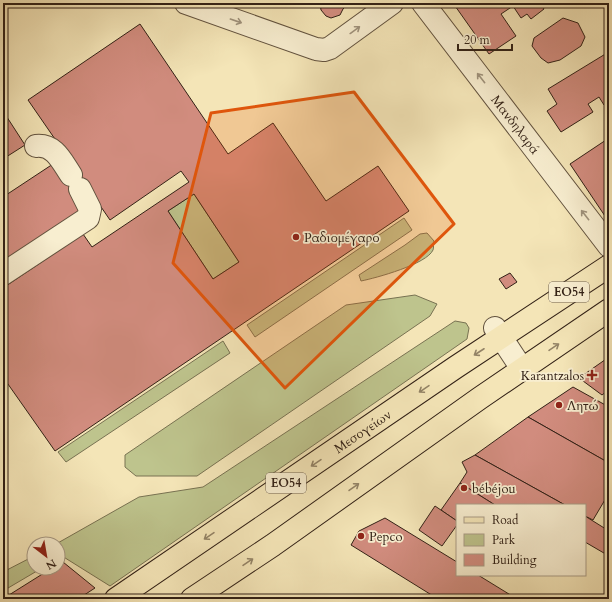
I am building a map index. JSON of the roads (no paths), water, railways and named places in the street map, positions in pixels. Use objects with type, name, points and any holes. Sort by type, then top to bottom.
[{"type":"main road","name":"Μεσογείων","points":[[116,599],[456,367],[498,333],[609,266]]},
{"type":"main road","name":"ΕΟ54","points":[[192,599],[273,545],[522,369],[609,310]]},
{"type":"street","points":[[186,3],[316,49],[324,50],[330,48],[392,3]]},
{"type":"street","name":"Μανδηλαρά","points":[[423,3],[609,246]]},
{"type":"street","points":[[3,274],[88,218],[90,209],[75,182],[54,150],[45,146],[36,146]]},
{"type":"street","points":[[498,333],[522,369]]},
{"type":"place","name":"Ραδιομέγαρο","points":[[296,237]]},
{"type":"place","name":"Karantzalos","points":[[592,375]]},
{"type":"place","name":"Λητώ","points":[[559,405]]},
{"type":"place","name":"bébéjou","points":[[464,488]]},
{"type":"place","name":"Pepco","points":[[361,536]]}]
